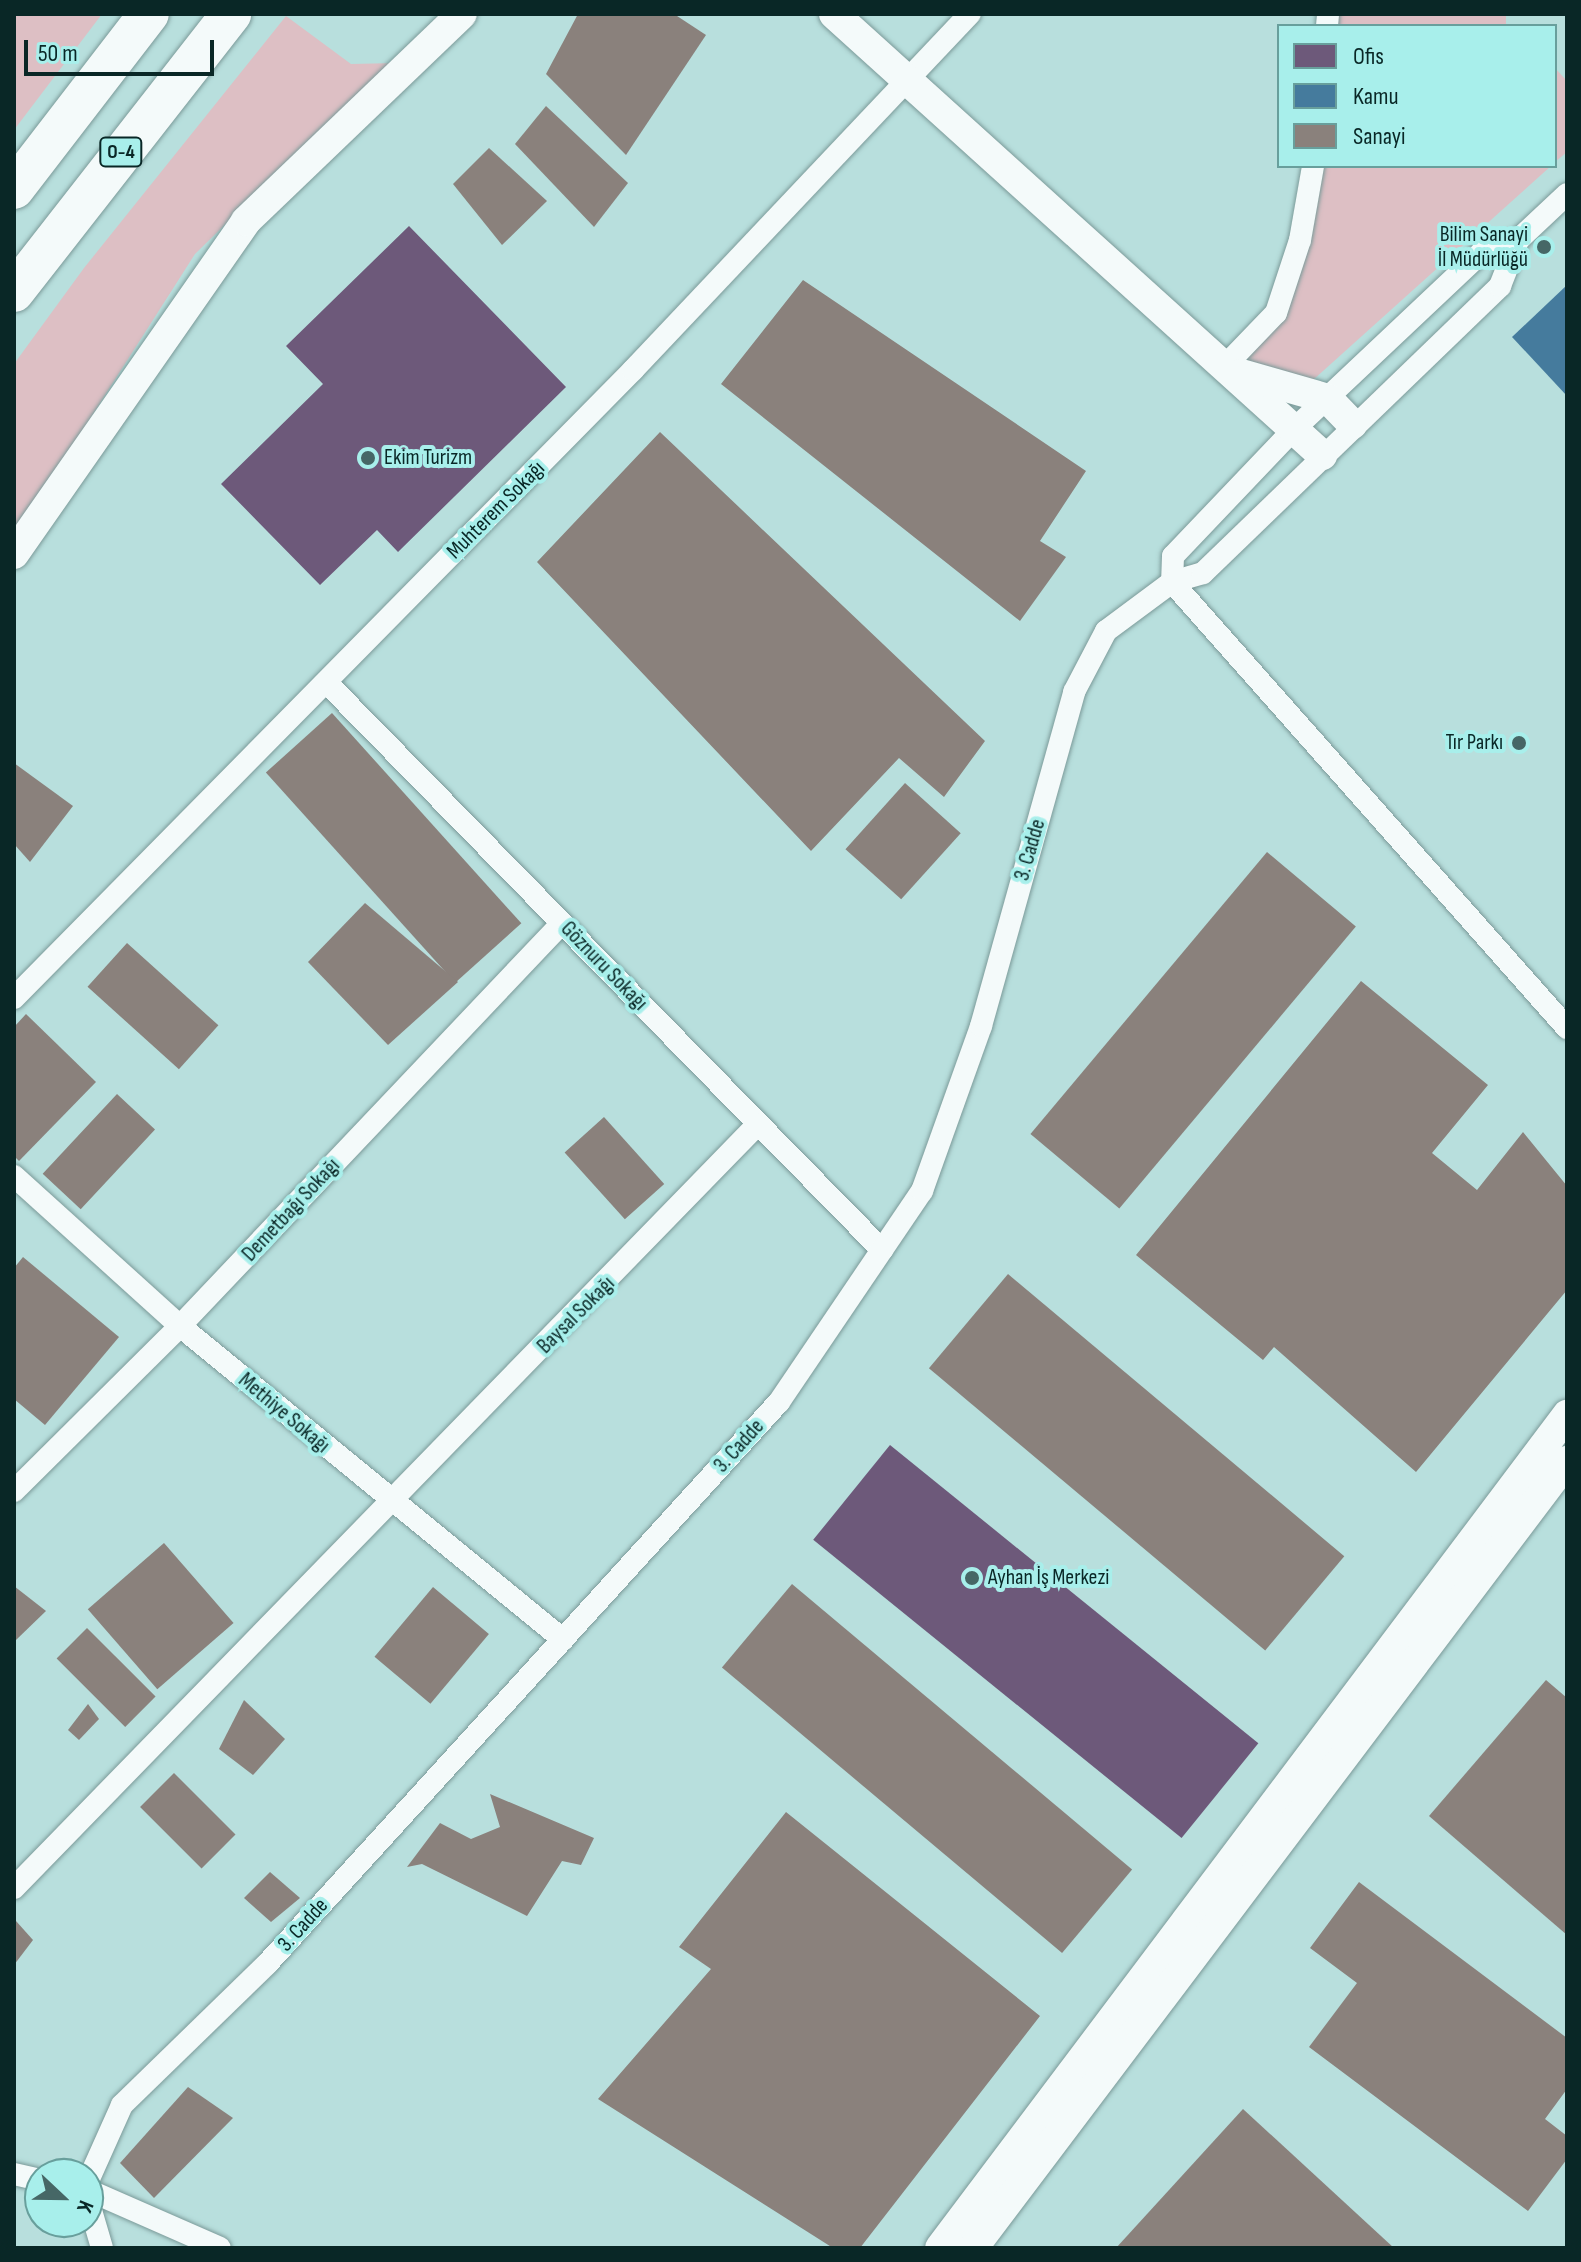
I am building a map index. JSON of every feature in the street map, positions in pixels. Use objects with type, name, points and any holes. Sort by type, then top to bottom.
[{"type":"highway","points":[[14,189],[149,14]]},
{"type":"highway","name":"O-4","points":[[14,292],[231,14]]},
{"type":"street","points":[[14,554],[246,221],[462,14]]},
{"type":"street","points":[[834,14],[1223,368],[1296,427],[1322,455]]},
{"type":"street","name":"Muhterem Sokağı","points":[[14,998],[633,370],[970,14]]},
{"type":"street","points":[[1223,368],[1276,313],[1300,240],[1313,168]]},
{"type":"street","points":[[1566,1027],[1172,582],[1173,556],[1296,427],[1482,252],[1518,240],[1567,194]]},
{"type":"street","name":"3. Cadde","points":[[98,2158],[122,2105],[267,1964],[779,1402],[922,1191],[981,1026],[1074,692],[1106,631],[1172,582],[1203,573],[1352,424],[1500,286],[1518,240]]},
{"type":"street","points":[[1223,368],[1328,399],[1352,424]]},
{"type":"street","name":"Göznuru Sokağı","points":[[326,682],[882,1250]]},
{"type":"street","name":"Demetbağı Sokağı","points":[[14,1491],[180,1326],[562,923]]},
{"type":"street","name":"Baysal Sokağı","points":[[14,1888],[758,1124]]},
{"type":"street","name":"Methiye Sokağı","points":[[14,1176],[180,1326],[391,1503],[563,1639]]},
{"type":"street","points":[[940,2248],[1567,1415]]},
{"type":"street","points":[[973,2248],[1567,1461]]},
{"type":"street","points":[[104,2197],[220,2248]]},
{"type":"shaded area","points":[[14,14],[102,14],[14,130]]},
{"type":"shaded area","points":[[1338,14],[1506,14],[1506,24],[1338,24]]},
{"type":"shaded area","points":[[286,16],[351,64],[397,63],[353,99],[195,254],[14,538],[14,364],[84,268]]},
{"type":"shaded area","points":[[1557,70],[1567,81],[1567,152],[1557,160]]},
{"type":"shaded area","points":[[1322,168],[1549,168],[1313,380],[1242,364],[1285,315]]},
{"type":"building: Ofis","points":[[409,226],[566,387],[398,552],[377,530],[320,585],[221,484],[323,384],[286,346]]},
{"type":"building: Ofis","points":[[890,1445],[1258,1743],[1182,1838],[813,1540]]},
{"type":"building: Kamu","points":[[1567,285],[1567,396],[1512,337]]},
{"type":"building: Sanayi","points":[[578,14],[674,14],[706,35],[626,155],[546,74]]},
{"type":"building: Sanayi","points":[[546,106],[628,183],[594,227],[515,144]]},
{"type":"building: Sanayi","points":[[489,148],[547,201],[502,245],[453,184]]},
{"type":"building: Sanayi","points":[[803,280],[1086,471],[1040,541],[1066,557],[1020,621],[721,384]]},
{"type":"building: Sanayi","points":[[660,432],[985,741],[944,797],[899,758],[811,851],[537,562]]},
{"type":"building: Sanayi","points":[[332,713],[521,923],[455,983],[266,773]]},
{"type":"building: Sanayi","points":[[14,763],[73,806],[30,862],[14,844]]},
{"type":"building: Sanayi","points":[[905,783],[961,833],[901,899],[845,849]]},
{"type":"building: Sanayi","points":[[1267,852],[1356,927],[1119,1208],[1030,1134]]},
{"type":"building: Sanayi","points":[[365,903],[458,982],[388,1045],[308,962]]},
{"type":"building: Sanayi","points":[[127,943],[218,1025],[179,1069],[88,987]]},
{"type":"building: Sanayi","points":[[1361,981],[1488,1085],[1432,1153],[1477,1190],[1523,1132],[1567,1186],[1567,1290],[1416,1472],[1274,1347],[1263,1360],[1136,1255]]},
{"type":"building: Sanayi","points":[[26,1014],[96,1082],[19,1161],[14,1156],[14,1027]]},
{"type":"building: Sanayi","points":[[117,1094],[155,1129],[81,1209],[43,1174]]},
{"type":"building: Sanayi","points":[[604,1117],[664,1184],[625,1219],[565,1152]]},
{"type":"building: Sanayi","points":[[23,1257],[119,1337],[45,1425],[14,1399],[14,1268]]},
{"type":"building: Sanayi","points":[[1008,1274],[1344,1556],[1265,1650],[929,1368]]},
{"type":"building: Sanayi","points":[[164,1543],[234,1623],[157,1689],[88,1609]]},
{"type":"building: Sanayi","points":[[792,1584],[1132,1869],[1062,1953],[722,1667]]},
{"type":"building: Sanayi","points":[[14,1586],[46,1611],[16,1640],[14,1638]]},
{"type":"building: Sanayi","points":[[433,1587],[489,1634],[430,1704],[375,1657]]},
{"type":"building: Sanayi","points":[[87,1628],[156,1697],[125,1727],[57,1658]]},
{"type":"building: Sanayi","points":[[1546,1680],[1567,1698],[1567,1935],[1429,1816]]},
{"type":"building: Sanayi","points":[[244,1700],[285,1739],[253,1775],[219,1749]]},
{"type":"building: Sanayi","points":[[88,1704],[99,1719],[79,1740],[68,1730]]},
{"type":"building: Sanayi","points":[[174,1773],[236,1835],[202,1868],[140,1807]]},
{"type":"building: Sanayi","points":[[490,1794],[594,1838],[581,1865],[562,1861],[527,1916],[422,1864],[407,1867],[440,1823],[471,1839],[500,1827]]},
{"type":"building: Sanayi","points":[[786,1812],[1040,2016],[860,2248],[833,2248],[598,2099],[711,1969],[679,1947]]},
{"type":"building: Sanayi","points":[[270,1872],[300,1898],[271,1922],[244,1898]]},
{"type":"building: Sanayi","points":[[1359,1882],[1567,2038],[1567,2089],[1545,2119],[1567,2136],[1567,2159],[1528,2211],[1309,2047],[1357,1983],[1310,1948]]},
{"type":"building: Sanayi","points":[[14,1922],[33,1940],[14,1965]]},
{"type":"building: Sanayi","points":[[188,2087],[233,2118],[154,2198],[120,2163]]},
{"type":"building: Sanayi","points":[[1243,2109],[1394,2248],[1116,2248]]},
{"type":"place","name":"Bilim Sanayi İl Müdürlüğü","points":[[1544,247]]},
{"type":"place","name":"Ekim Turizm","points":[[368,458]]},
{"type":"place","name":"Tır Parkı","points":[[1519,743]]},
{"type":"place","name":"Ayhan İş Merkezi","points":[[972,1578]]}]
